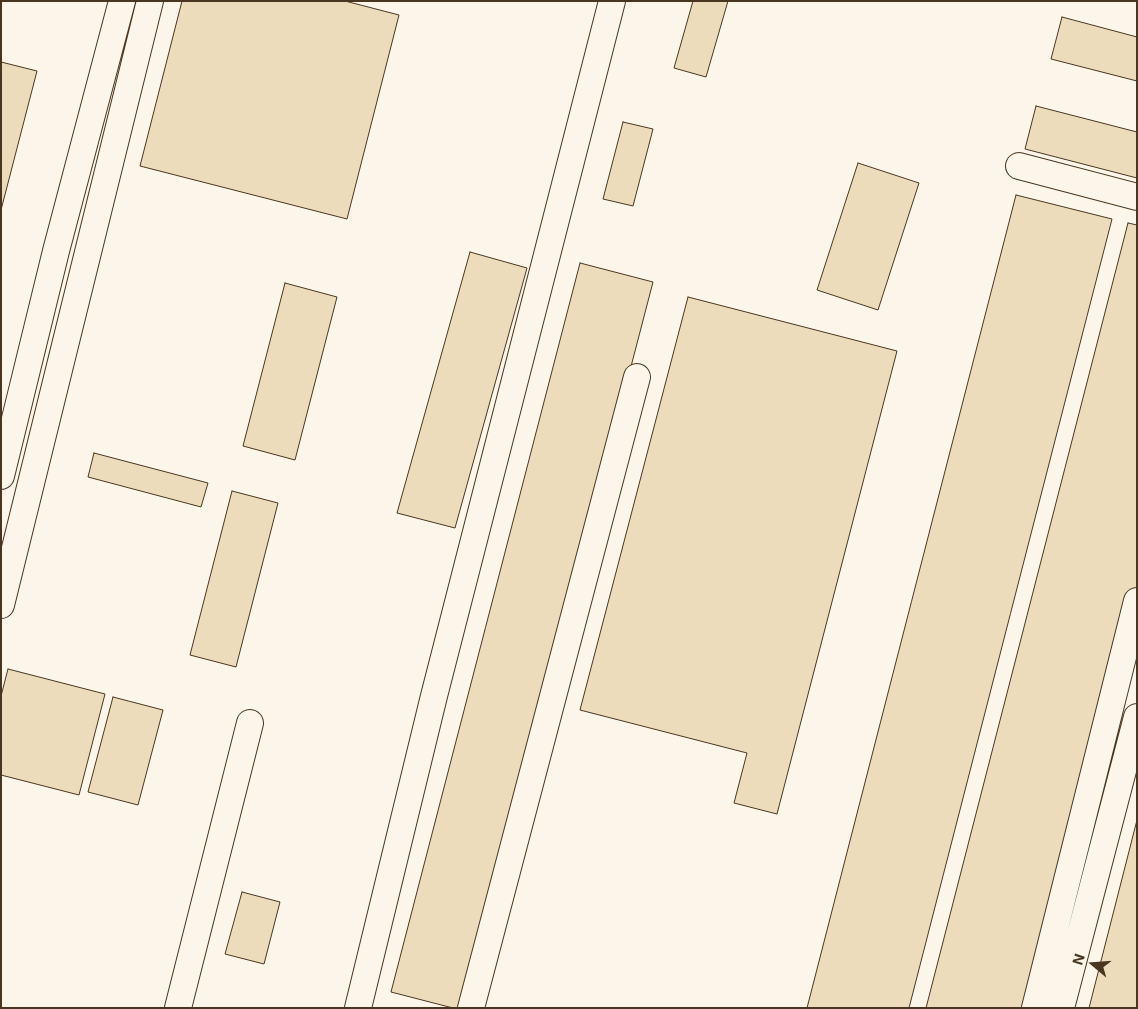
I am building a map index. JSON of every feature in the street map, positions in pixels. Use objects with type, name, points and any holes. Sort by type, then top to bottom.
[{"type":"lane","points":[[1,476],[56,251],[122,1]]},
{"type":"lane","points":[[1,606],[150,1]]},
{"type":"lane","points":[[358,1008],[437,686],[612,1]]},
{"type":"lane","points":[[1019,166],[1137,197]]},
{"type":"lane","points":[[471,1008],[638,377]]},
{"type":"lane","points":[[1035,1008],[1137,602]]},
{"type":"lane","points":[[1061,1008],[1137,718]]},
{"type":"lane","points":[[178,1008],[250,723]]},
{"type":"building","points":[[182,1],[345,1],[399,15],[347,219],[140,166]]},
{"type":"building","points":[[693,1],[728,1],[706,77],[674,68]]},
{"type":"building","points":[[1062,17],[1137,37],[1137,81],[1051,59]]},
{"type":"building","points":[[1,62],[37,71],[1,210]]},
{"type":"building","points":[[1036,106],[1137,132],[1137,178],[1025,149]]},
{"type":"building","points":[[623,122],[653,129],[633,206],[603,199]]},
{"type":"building","points":[[858,163],[919,183],[878,310],[817,290]]},
{"type":"building","points":[[1016,195],[1112,219],[909,1008],[807,1008]]},
{"type":"building","points":[[1128,223],[1137,225],[1137,586],[1029,1008],[926,1008]]},
{"type":"building","points":[[470,252],[527,268],[455,528],[397,513]]},
{"type":"building","points":[[580,263],[653,282],[464,1008],[453,1008],[391,992]]},
{"type":"building","points":[[285,283],[337,297],[295,460],[243,446]]},
{"type":"building","points":[[688,297],[897,351],[777,814],[734,803],[747,753],[580,710]]},
{"type":"building","points":[[94,453],[208,483],[201,507],[88,477]]},
{"type":"building","points":[[232,491],[278,503],[236,667],[190,655]]},
{"type":"building","points":[[8,669],[105,694],[79,795],[1,775],[1,696]]},
{"type":"building","points":[[113,697],[163,710],[138,805],[88,792]]},
{"type":"building","points":[[1137,820],[1137,1008],[1089,1008]]},
{"type":"building","points":[[242,892],[280,902],[264,964],[225,954]]}]
